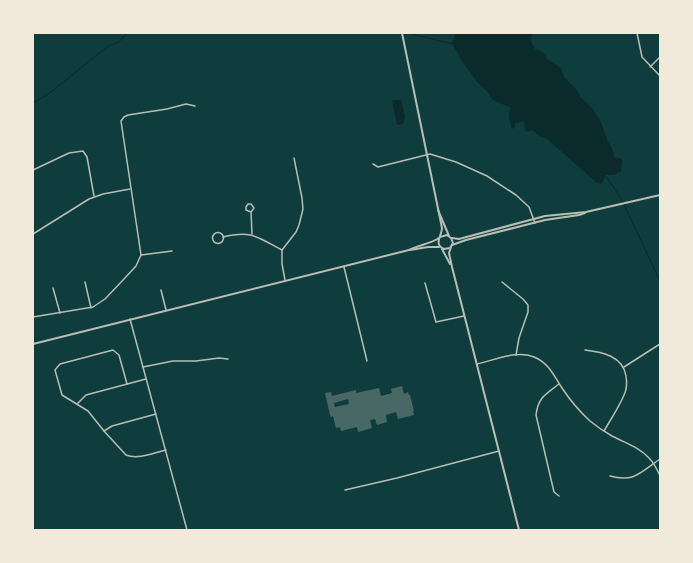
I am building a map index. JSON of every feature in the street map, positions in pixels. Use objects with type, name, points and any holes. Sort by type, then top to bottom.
[{"type":"street","points":[[402,33],[442,228],[438,244],[452,267]]},
{"type":"street","points":[[637,33],[641,54],[650,67],[660,76]]},
{"type":"street","points":[[650,67],[660,58]]},
{"type":"street","points":[[33,317],[91,308],[105,299],[136,266],[141,255],[120,124],[122,119],[128,115],[153,112],[186,104],[195,106]]},
{"type":"street","points":[[33,170],[68,153],[83,151],[87,156],[94,196]]},
{"type":"street","points":[[373,164],[378,167],[434,154],[456,162],[487,176],[516,195],[529,207],[534,223]]},
{"type":"street","points":[[285,280],[282,264],[282,250],[300,225],[303,209],[294,158]]},
{"type":"street","points":[[33,234],[81,202],[94,196],[130,189]]},
{"type":"street","points":[[33,344],[409,250],[433,242],[444,235],[459,239],[534,219],[554,215],[586,212],[660,195]]},
{"type":"street","points":[[251,212],[246,210],[248,204],[251,204],[254,208],[251,212],[252,234]]},
{"type":"street","points":[[438,209],[453,241],[449,253],[452,267],[519,530]]},
{"type":"street","points":[[409,250],[436,246],[448,249],[466,240],[534,223],[579,215],[586,212]]},
{"type":"street","points":[[554,215],[555,219]]},
{"type":"street","points":[[217,232],[222,234],[223,237],[222,242],[218,243],[213,239],[214,234],[217,232]]},
{"type":"street","points":[[223,237],[237,234],[252,234],[282,250]]},
{"type":"street","points":[[141,255],[172,250]]},
{"type":"street","points":[[344,267],[367,361]]},
{"type":"street","points":[[85,282],[91,308]]},
{"type":"street","points":[[425,282],[436,322],[464,316]]},
{"type":"street","points":[[502,282],[523,298],[528,305],[528,312],[519,338],[516,354]]},
{"type":"street","points":[[53,288],[60,313]]},
{"type":"street","points":[[161,290],[166,310]]},
{"type":"street","points":[[130,319],[187,530]]},
{"type":"street","points":[[624,367],[660,344]]},
{"type":"street","points":[[127,384],[119,355],[113,350],[60,364],[56,368],[62,395],[88,411],[126,455],[130,457],[137,457],[166,450]]},
{"type":"street","points":[[585,350],[608,355],[620,362],[624,367],[627,378],[624,395],[604,431]]},
{"type":"street","points":[[477,364],[516,354],[528,356],[542,362],[551,370],[559,384],[582,413],[604,431],[640,450],[654,463],[660,476]]},
{"type":"street","points":[[143,367],[173,361],[196,361],[219,358],[228,359]]},
{"type":"street","points":[[77,404],[86,395],[146,379]]},
{"type":"street","points":[[559,384],[540,399],[537,406],[536,415],[554,492],[559,496]]},
{"type":"street","points":[[104,431],[112,426],[156,414]]},
{"type":"street","points":[[345,490],[499,451]]},
{"type":"street","points":[[610,476],[628,479],[637,475],[660,459]]},
{"type":"water","points":[[456,33],[532,33],[531,41],[535,49],[543,52],[547,59],[561,68],[564,77],[577,90],[581,98],[592,108],[600,120],[608,142],[613,150],[614,157],[622,159],[621,171],[614,175],[605,175],[602,184],[597,183],[547,139],[539,136],[533,130],[527,132],[525,130],[524,121],[515,123],[515,127],[512,129],[509,116],[511,108],[493,100],[485,89],[477,82],[462,61],[452,43]]},
{"type":"water","points":[[392,100],[401,100],[405,117],[403,124],[397,125]]},
{"type":"building","points":[[402,386],[404,394],[408,392],[414,415],[398,419],[396,412],[386,415],[387,422],[377,425],[375,419],[370,420],[372,428],[358,432],[357,427],[341,431],[340,427],[336,428],[333,416],[331,417],[330,415],[325,393],[331,392],[332,396],[356,390],[356,393],[379,388],[381,396],[392,393],[391,389]],"holes":[[[348,399],[349,404],[335,407],[334,403]]]},
{"type":"waterway","points":[[33,103],[51,92],[108,46],[119,42],[128,33]]},
{"type":"waterway","points":[[407,33],[453,44]]},
{"type":"waterway","points":[[605,175],[621,198],[660,281]]}]
